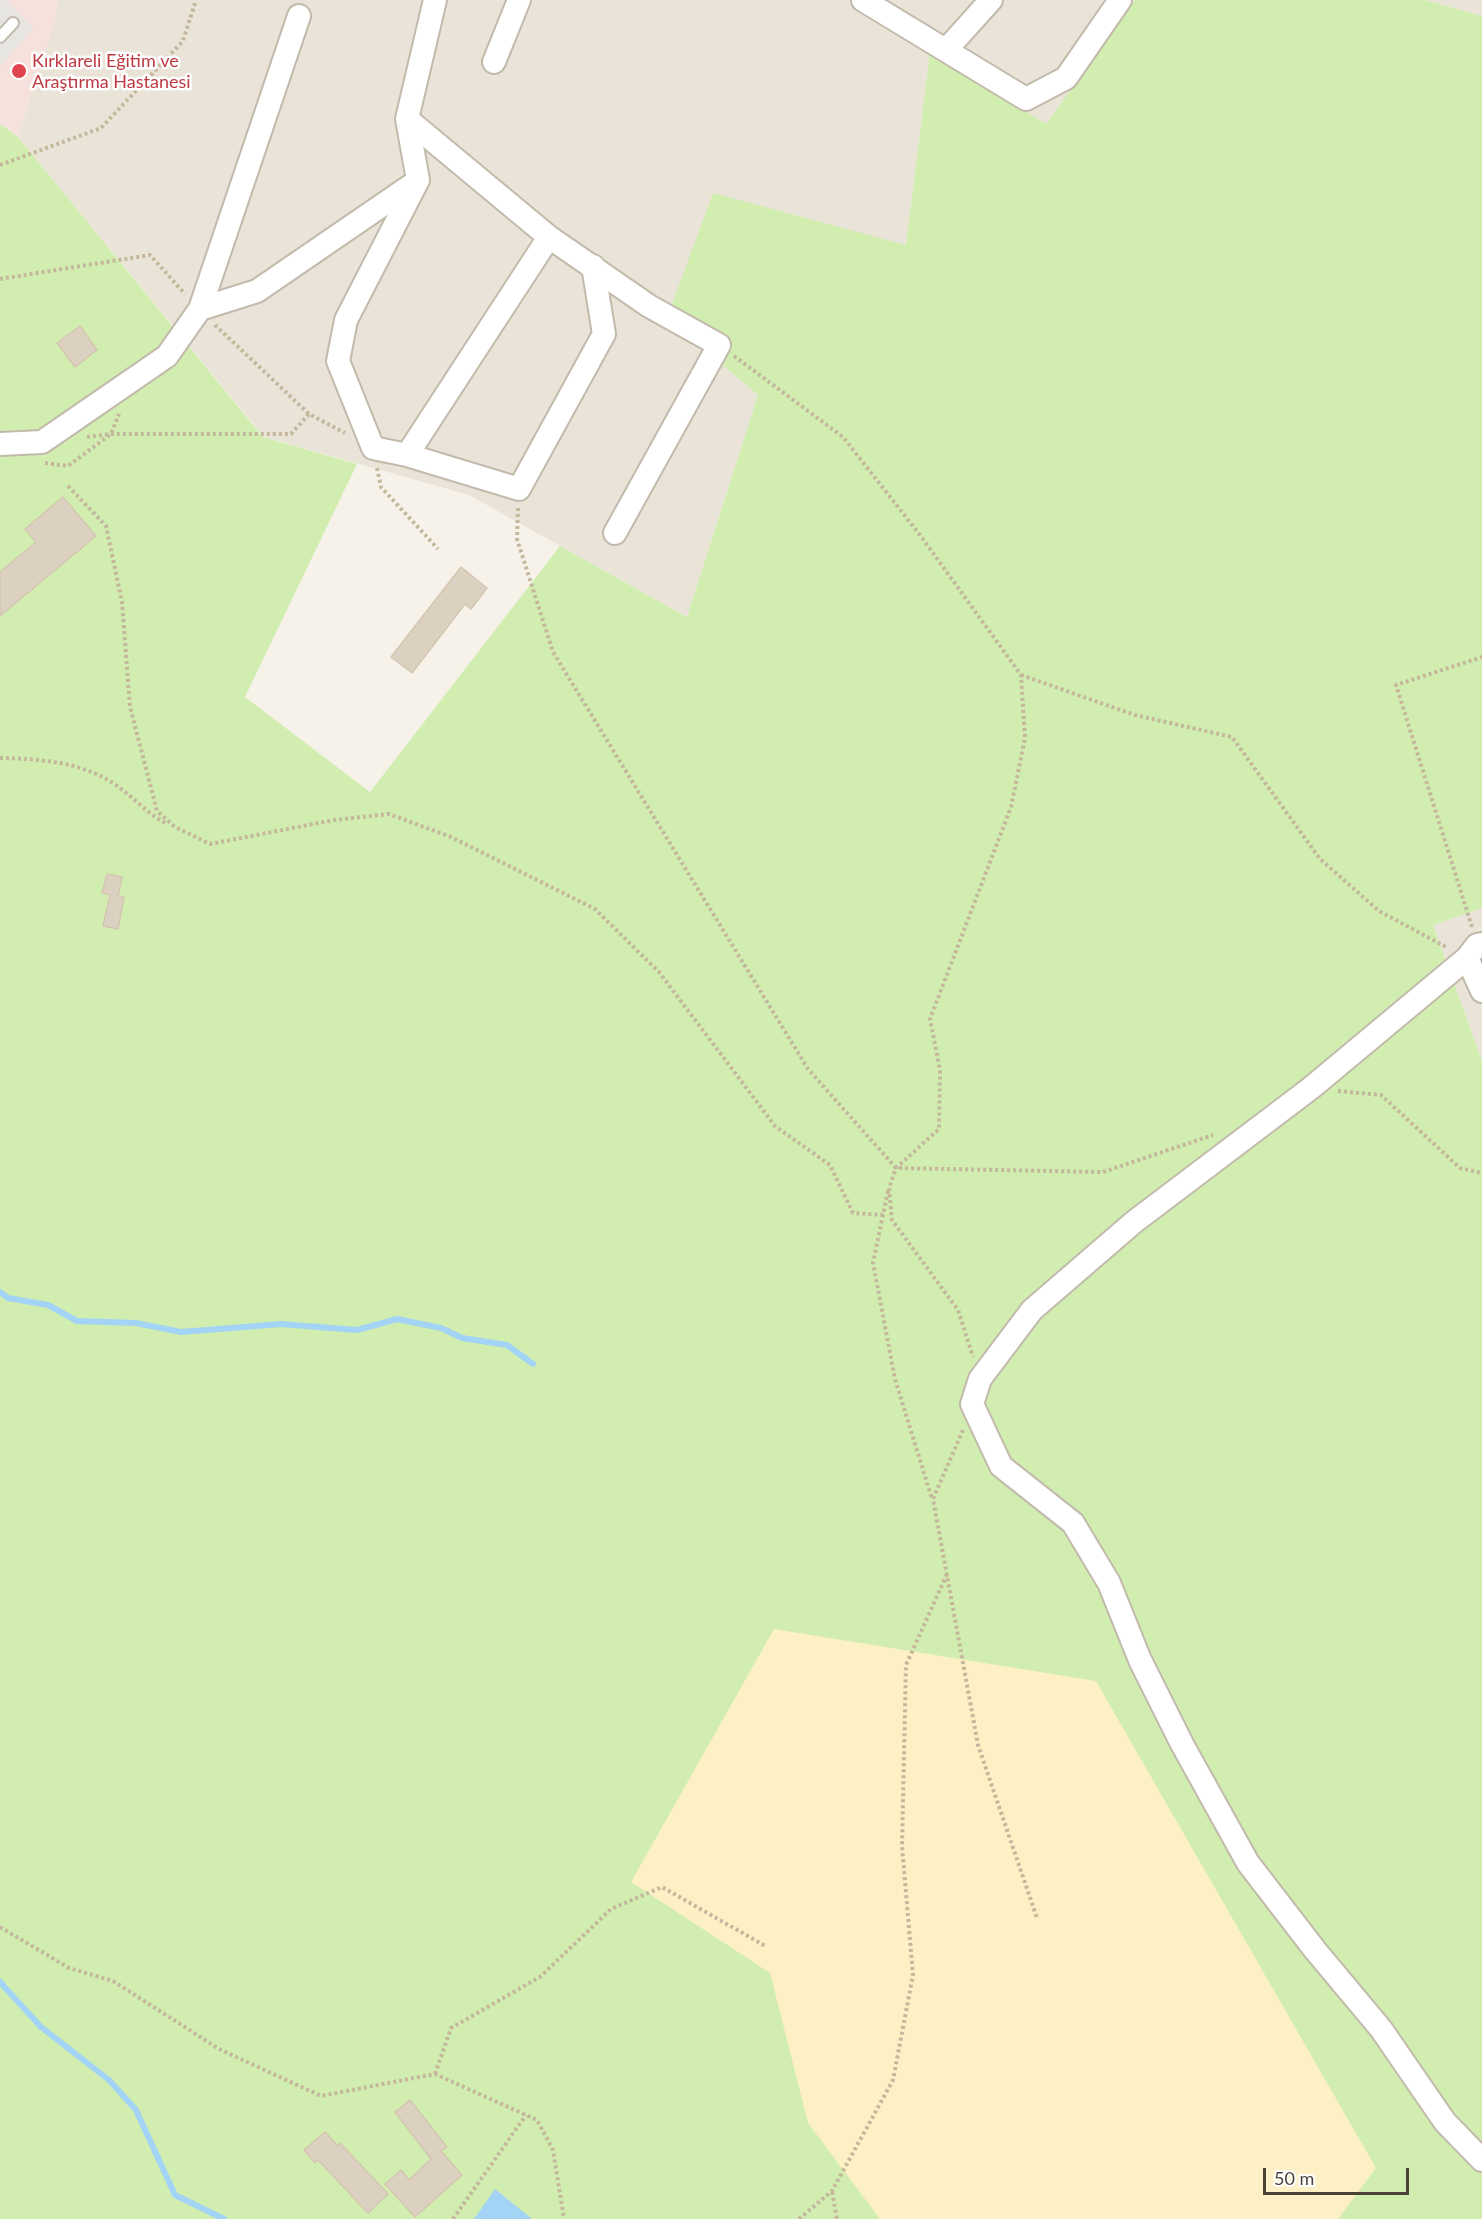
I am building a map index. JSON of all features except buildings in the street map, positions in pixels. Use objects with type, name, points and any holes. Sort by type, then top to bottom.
[{"type":"street","points":[[435,0],[407,119],[418,180],[346,320],[338,361],[373,448],[407,455],[519,489],[604,334],[593,266]]},
{"type":"street","points":[[494,63],[519,0]]},
{"type":"street","points":[[863,0],[1026,99],[1066,78],[1120,0]]},
{"type":"street","points":[[946,50],[991,0]]},
{"type":"street","points":[[0,444],[42,442],[167,356],[200,309],[299,16]]},
{"type":"street","points":[[407,119],[549,237],[649,306],[719,345],[615,532]]},
{"type":"street","points":[[200,309],[257,291],[418,180]]},
{"type":"street","points":[[407,455],[549,237]]},
{"type":"street","points":[[1475,949],[1482,991]]},
{"type":"street","points":[[1475,949],[1311,1089],[1134,1222],[1032,1310],[980,1380],[972,1404],[1001,1466],[1073,1523],[1109,1583],[1140,1660],[1248,1863],[1380,2029],[1445,2122],[1482,2160]]},
{"type":"lane","points":[[0,36],[13,23]]},
{"type":"path","points":[[0,165],[101,128],[183,41],[196,0]]},
{"type":"path","points":[[0,279],[150,255],[200,309],[309,414],[373,448],[381,487],[438,549]]},
{"type":"path","points":[[719,345],[843,437],[920,535],[1021,675],[1025,738],[1011,807],[930,1019],[940,1070],[939,1129],[896,1168],[889,1188],[873,1263],[895,1379],[933,1500],[978,1745],[1037,1918]]},
{"type":"path","points":[[76,438],[111,434],[291,434],[309,414]]},
{"type":"path","points":[[68,486],[106,526],[122,602],[130,707],[157,811],[175,827]]},
{"type":"path","points":[[519,489],[517,539],[553,652],[808,1069],[896,1168],[1103,1172],[1202,1140],[1222,1131]]},
{"type":"path","points":[[1475,949],[1396,685],[1482,657]]},
{"type":"path","points":[[1021,675],[1135,715],[1232,737],[1320,859],[1379,911],[1475,949]]},
{"type":"path","points":[[0,758],[42,759],[84,768],[118,786],[157,819],[210,844],[334,820],[389,813],[451,837],[596,909],[659,972],[775,1126],[830,1165],[853,1213],[883,1215]]},
{"type":"path","points":[[1311,1089],[1381,1095],[1460,1168],[1482,1173]]},
{"type":"path","points":[[889,1188],[892,1220],[958,1310],[980,1380]]},
{"type":"path","points":[[933,1500],[972,1404]]},
{"type":"path","points":[[799,2219],[832,2191],[893,2080],[913,1975],[902,1846],[906,1665],[948,1574]]},
{"type":"path","points":[[435,2074],[451,2028],[540,1977],[611,1909],[662,1887],[767,1947]]},
{"type":"path","points":[[0,1926],[69,1968],[112,1981],[219,2049],[321,2096],[435,2074],[537,2120],[553,2150],[564,2219]]},
{"type":"path","points":[[453,2219],[525,2115]]},
{"type":"path","points":[[832,2191],[837,2219]]},
{"type":"shaded area","name":"Kırklareli Eğitim ve Araştırma Hastanesi","points":[[0,0],[58,0],[55,19],[18,137],[0,124]]},
{"type":"shaded area","points":[[0,0],[7,0],[34,28],[0,66]]},
{"type":"shaded area","points":[[58,0],[1135,0],[1046,124],[930,53],[906,245],[667,318],[758,395],[687,617],[469,495],[264,437],[18,137],[55,19]]},
{"type":"shaded area","points":[[1425,0],[1482,0],[1482,16]]},
{"type":"shaded area","points":[[1482,908],[1482,1061],[1433,925]]},
{"type":"green space","points":[[1135,0],[1425,0],[1482,16],[1482,908],[1433,925],[1482,1061],[1482,2219],[0,2219],[0,124],[18,137],[263,437],[357,464],[245,697],[370,792],[560,546],[687,617],[758,395],[667,318],[713,193],[906,245],[930,52],[1046,124]]},
{"type":"sand","points":[[774,1629],[1096,1681],[1376,2168],[1338,2219],[880,2219],[808,2123],[770,1973],[631,1882]]},
{"type":"water","points":[[495,2189],[532,2219],[474,2219]]},
{"type":"waterway","points":[[0,1292],[8,1298],[48,1305],[77,1321],[136,1323],[181,1332],[281,1324],[357,1330],[397,1319],[441,1328],[462,1338],[507,1345],[533,1364]]},
{"type":"waterway","points":[[0,1982],[41,2027],[109,2080],[136,2110],[175,2195],[224,2219]]},
{"type":"place","name":"Kırklareli Eğitim ve Araştırma Hastanesi","points":[[19,71]]}]
